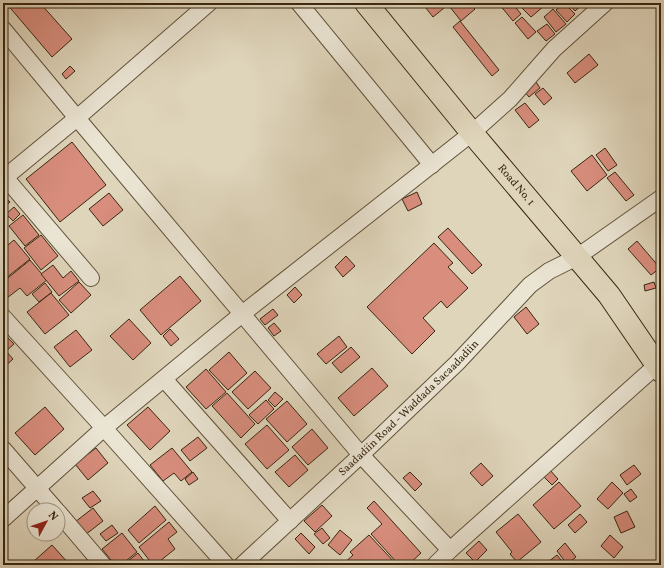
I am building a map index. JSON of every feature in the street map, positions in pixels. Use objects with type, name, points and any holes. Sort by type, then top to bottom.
[{"type":"highway","name":"Road No. 1","points":[[366,3],[472,133],[609,295],[659,368]]},
{"type":"street","points":[[91,278],[4,177],[77,118],[209,3]]},
{"type":"street","points":[[299,3],[432,165]]},
{"type":"street","points":[[3,519],[104,428],[242,314],[472,133],[510,99],[554,49],[605,3]]},
{"type":"street","points":[[3,29],[361,455],[450,550]]},
{"type":"street","name":"Saadadiin Road - Waddada Sacaadadiin","points":[[242,565],[361,455],[457,363],[530,285],[550,271],[577,258],[661,198]]},
{"type":"street","points":[[3,317],[226,565]]},
{"type":"street","points":[[435,565],[450,550],[659,368]]},
{"type":"street","points":[[164,379],[290,521]]},
{"type":"street","points":[[3,449],[49,502]]},
{"type":"street","points":[[66,521],[103,565]]},
{"type":"building","points":[[6,3],[40,3],[72,39],[52,57]]},
{"type":"building","points":[[422,3],[440,3],[444,8],[433,17]]},
{"type":"building","points":[[454,3],[470,3],[475,9],[461,21],[450,7]]},
{"type":"building","points":[[512,3],[521,14],[513,21],[499,4]]},
{"type":"building","points":[[525,3],[541,3],[544,6],[531,17],[521,7]]},
{"type":"building","points":[[564,3],[575,14],[567,22],[556,10]]},
{"type":"building","points":[[568,3],[584,3],[575,11]]},
{"type":"building","points":[[553,9],[566,24],[556,32],[544,17]]},
{"type":"building","points":[[522,17],[536,32],[528,39],[515,23]]},
{"type":"building","points":[[460,21],[499,70],[492,76],[453,27]]},
{"type":"building","points":[[547,24],[555,34],[546,41],[537,31]]},
{"type":"building","points":[[589,54],[598,65],[575,83],[567,73]]},
{"type":"building","points":[[70,66],[75,71],[66,79],[62,74]]},
{"type":"building","points":[[536,82],[540,88],[529,97],[525,92]]},
{"type":"building","points":[[543,88],[552,98],[544,105],[535,94]]},
{"type":"building","points":[[525,103],[539,120],[529,128],[515,110]]},
{"type":"building","points":[[72,142],[106,185],[60,222],[26,179]]},
{"type":"building","points":[[605,148],[617,165],[608,171],[596,155]]},
{"type":"building","points":[[592,155],[607,175],[587,191],[571,171]]},
{"type":"building","points":[[615,172],[634,195],[626,201],[607,178]]},
{"type":"building","points":[[417,192],[422,204],[408,211],[402,199]]},
{"type":"building","points":[[109,193],[123,210],[103,226],[89,209]]},
{"type":"building","points":[[3,195],[10,202],[3,208]]},
{"type":"building","points":[[14,207],[20,214],[13,221],[6,214]]},
{"type":"building","points":[[23,215],[39,235],[25,246],[9,226]]},
{"type":"building","points":[[448,228],[482,265],[472,274],[438,237]]},
{"type":"building","points":[[41,235],[58,256],[41,270],[24,248]]},
{"type":"building","points":[[14,240],[30,259],[6,278],[3,274],[3,249]]},
{"type":"building","points":[[637,241],[660,268],[651,275],[628,249]]},
{"type":"building","points":[[434,243],[453,263],[448,267],[468,288],[447,308],[441,301],[423,318],[435,331],[412,354],[367,307]]},
{"type":"building","points":[[346,256],[355,266],[343,277],[335,267]]},
{"type":"building","points":[[30,260],[47,280],[27,296],[20,288],[7,298],[3,293],[3,282]]},
{"type":"building","points":[[53,265],[63,278],[71,271],[79,281],[59,296],[41,274]]},
{"type":"building","points":[[180,276],[201,301],[161,335],[140,310]]},
{"type":"building","points":[[79,282],[91,295],[71,313],[59,300]]},
{"type":"building","points":[[654,282],[656,288],[645,291],[644,285]]},
{"type":"building","points":[[45,283],[52,292],[39,302],[32,294]]},
{"type":"building","points":[[295,287],[302,295],[294,303],[287,295]]},
{"type":"building","points":[[51,293],[69,315],[45,334],[27,312]]},
{"type":"building","points":[[526,307],[539,324],[527,334],[514,317]]},
{"type":"building","points":[[273,309],[278,315],[265,325],[260,319]]},
{"type":"building","points":[[129,319],[151,343],[133,360],[110,336]]},
{"type":"building","points":[[274,323],[281,331],[274,336],[268,328]]},
{"type":"building","points":[[170,329],[179,339],[171,346],[163,336]]},
{"type":"building","points":[[76,330],[92,350],[70,367],[54,347]]},
{"type":"building","points":[[339,336],[347,347],[326,364],[317,354]]},
{"type":"building","points":[[7,337],[14,344],[6,351],[13,359],[3,368],[3,340]]},
{"type":"building","points":[[351,347],[360,357],[341,373],[332,363]]},
{"type":"building","points":[[229,352],[247,373],[228,390],[209,370]]},
{"type":"building","points":[[372,368],[388,386],[354,416],[338,398]]},
{"type":"building","points":[[206,369],[226,392],[206,409],[186,387]]},
{"type":"building","points":[[255,371],[271,388],[248,409],[232,392]]},
{"type":"building","points":[[275,392],[283,399],[275,407],[268,400]]},
{"type":"building","points":[[227,393],[255,424],[241,438],[212,406]]},
{"type":"building","points":[[266,400],[274,409],[258,424],[249,415]]},
{"type":"building","points":[[287,401],[307,424],[287,442],[266,419]]},
{"type":"building","points":[[45,407],[64,429],[35,455],[15,433]]},
{"type":"building","points":[[148,407],[170,431],[150,450],[127,425]]},
{"type":"building","points":[[267,425],[289,450],[267,469],[245,444]]},
{"type":"building","points":[[312,429],[328,448],[308,465],[292,447]]},
{"type":"building","points":[[198,437],[207,448],[190,461],[181,450]]},
{"type":"building","points":[[96,448],[108,463],[88,480],[75,464]]},
{"type":"building","points":[[172,448],[192,472],[181,481],[174,473],[163,481],[150,465]]},
{"type":"building","points":[[295,455],[308,470],[289,487],[275,472]]},
{"type":"building","points":[[481,463],[493,476],[482,486],[470,473]]},
{"type":"building","points":[[634,465],[641,474],[627,485],[620,475]]},
{"type":"building","points":[[549,469],[558,479],[552,485],[542,475]]},
{"type":"building","points":[[193,472],[198,479],[189,485],[185,479]]},
{"type":"building","points":[[410,472],[422,484],[415,491],[403,478]]},
{"type":"building","points":[[559,482],[581,506],[554,529],[533,505]]},
{"type":"building","points":[[612,482],[623,493],[608,509],[597,499]]},
{"type":"building","points":[[631,489],[637,497],[630,502],[624,494]]},
{"type":"building","points":[[93,491],[101,501],[90,508],[82,498]]},
{"type":"building","points":[[374,501],[421,553],[408,565],[399,565],[371,534],[382,524],[367,508]]},
{"type":"building","points":[[322,505],[332,516],[315,532],[304,521]]},
{"type":"building","points":[[155,506],[166,520],[139,543],[128,530]]},
{"type":"building","points":[[93,508],[103,521],[85,535],[75,522]]},
{"type":"building","points":[[627,511],[635,527],[621,533],[614,517]]},
{"type":"building","points":[[518,514],[541,542],[517,562],[510,554],[512,552],[496,532]]},
{"type":"building","points":[[580,514],[587,522],[575,533],[568,525]]},
{"type":"building","points":[[169,522],[177,532],[168,539],[175,549],[153,565],[139,547]]},
{"type":"building","points":[[112,525],[118,533],[106,541],[100,534]]},
{"type":"building","points":[[322,528],[330,538],[323,544],[314,534]]},
{"type":"building","points":[[340,530],[352,540],[340,555],[328,545]]},
{"type":"building","points":[[122,533],[137,552],[121,565],[115,565],[102,549]]},
{"type":"building","points":[[301,533],[315,547],[309,554],[295,539]]},
{"type":"building","points":[[369,535],[397,565],[342,565],[353,555],[350,552]]},
{"type":"building","points":[[610,535],[623,547],[614,558],[601,546]]},
{"type":"building","points":[[479,541],[487,550],[475,562],[466,553]]},
{"type":"building","points":[[565,543],[576,557],[567,564],[557,551]]},
{"type":"building","points":[[52,545],[70,565],[37,565],[34,561]]},
{"type":"building","points":[[138,553],[147,565],[123,565]]},
{"type":"building","points":[[557,555],[565,565],[544,565]]},
{"type":"building","points":[[30,560],[35,565],[24,565]]}]
